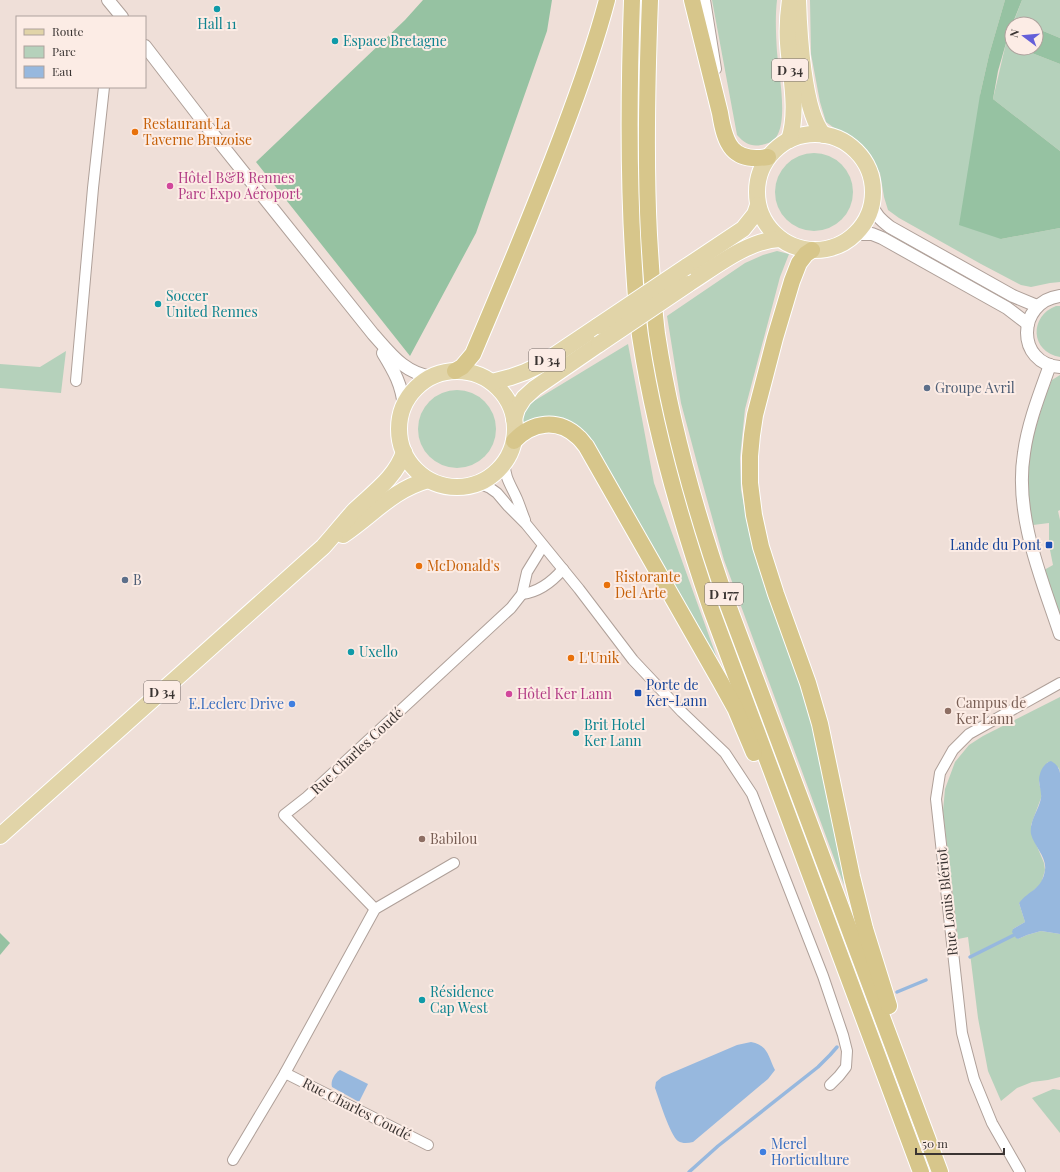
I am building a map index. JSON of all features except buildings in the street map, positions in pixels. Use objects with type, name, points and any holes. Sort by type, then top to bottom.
[{"type":"highway","points":[[455,371],[462,367],[473,354],[536,203],[584,75],[607,0]]},
{"type":"highway","name":"D 177","points":[[632,0],[629,114],[630,205],[634,278],[640,341],[655,419],[689,545],[709,603],[921,1172]]},
{"type":"highway","name":"D 177","points":[[650,0],[646,144],[647,202],[651,269],[657,332],[662,362],[670,405],[686,473],[728,605],[938,1165]]},
{"type":"highway","points":[[692,0],[727,143],[736,152],[743,156],[753,158],[768,157]]},
{"type":"highway","points":[[812,250],[806,254],[799,263],[792,281],[755,415],[750,456],[750,483],[754,515],[761,547],[808,683],[820,724],[852,877],[865,929],[938,1165]]},
{"type":"highway","points":[[514,441],[519,436],[534,427],[543,424],[566,428],[578,436],[586,446],[711,664],[748,739],[817,919],[905,1129]]},
{"type":"main road","name":"D 34","points":[[789,140],[791,135],[793,94],[788,42],[790,0]]},
{"type":"main road","name":"D 34","points":[[798,0],[802,63],[809,102],[819,130],[824,135]]},
{"type":"main road","points":[[812,134],[824,135],[845,143],[855,150],[862,159],[872,180],[873,192],[871,204],[865,220],[855,234],[846,241],[824,250],[801,249],[780,239],[770,229],[763,218],[758,205],[758,180],[768,157],[789,140],[812,134]]},
{"type":"main road","name":"D 34","points":[[492,382],[511,377],[540,365],[743,229],[755,214],[758,205]]},
{"type":"main road","name":"D 34","points":[[514,419],[517,409],[524,398],[535,388],[599,344],[688,284],[745,249],[760,242],[780,239]]},
{"type":"main road","points":[[455,371],[463,371],[478,375],[492,382],[507,398],[512,408],[515,426],[514,441],[511,452],[504,463],[493,475],[470,486],[453,487],[444,486],[428,480],[412,465],[404,452],[401,443],[400,429],[401,416],[404,407],[418,386],[439,374],[455,371]]},
{"type":"main road","name":"D 34","points":[[0,836],[323,547],[355,511],[386,482],[395,470],[404,452]]},
{"type":"main road","name":"D 34","points":[[323,547],[352,529],[393,496],[410,486],[428,480]]},
{"type":"street","points":[[108,0],[121,16]]},
{"type":"street","points":[[705,0],[719,84],[720,113]]},
{"type":"street","points":[[146,47],[205,124],[373,334],[401,364],[417,374],[432,377]]},
{"type":"street","points":[[76,381],[93,188],[104,88]]},
{"type":"street","points":[[871,204],[874,212],[890,227],[1013,296],[1038,306]]},
{"type":"street","points":[[855,234],[872,234],[882,238],[1007,308],[1028,324]]},
{"type":"street","points":[[1060,296],[1049,299],[1038,306],[1030,317],[1028,324],[1028,338],[1033,352],[1038,357],[1055,366],[1030,424],[1024,453],[1022,482],[1024,511],[1034,556],[1060,634]]},
{"type":"street","points":[[373,334],[398,380],[402,390],[404,407]]},
{"type":"street","points":[[504,463],[504,470],[510,486],[517,498],[526,524]]},
{"type":"street","points":[[478,483],[497,493],[526,524],[563,569],[633,660],[682,712],[725,753],[752,794],[820,970],[843,1035],[847,1052],[846,1067],[830,1085]]},
{"type":"street","name":"Rue Charles Coudé","points":[[233,1160],[285,1073],[375,909],[284,815],[307,797],[511,608],[522,594],[527,572],[543,546]]},
{"type":"street","points":[[522,594],[532,593],[545,586],[563,569]]},
{"type":"street","name":"Rue Louis Blériot","points":[[1020,1172],[992,1123],[974,1079],[962,1033],[936,799],[940,774],[953,750],[968,734],[1060,683]]},
{"type":"street","points":[[375,909],[454,863]]},
{"type":"street","name":"Rue Charles Coudé","points":[[285,1073],[428,1145]]},
{"type":"green space","points":[[423,0],[552,0],[547,31],[476,233],[410,356],[256,162],[405,20]]},
{"type":"green space","points":[[712,0],[777,0],[776,39],[782,94],[782,116],[781,126],[775,139],[764,145],[751,145],[737,135]]},
{"type":"green space","points":[[810,0],[1005,0],[989,55],[980,95],[1001,239],[1060,228],[1060,282],[1031,287],[1021,285],[899,218],[888,210],[880,173],[868,152],[855,139],[837,130],[826,122],[820,102],[811,54]]},
{"type":"green space","points":[[1005,0],[1022,0],[1016,16],[1004,16],[1004,50],[998,71],[993,99],[1060,151],[1060,228],[1001,239],[959,225],[980,95],[989,55]]},
{"type":"green space","points":[[1022,0],[1060,0],[1060,38],[1044,31],[1044,16],[1016,16]]},
{"type":"green space","points":[[1044,31],[1060,38],[1060,64],[1040,56],[1044,56]]},
{"type":"green space","points":[[1004,52],[1004,56],[1040,56],[1060,64],[1060,151],[993,99]]},
{"type":"green space","points":[[814,153],[829,156],[842,164],[850,177],[853,192],[850,207],[842,220],[829,228],[814,231],[799,228],[786,220],[778,207],[775,192],[778,177],[786,164],[799,156]]},
{"type":"green space","points":[[777,251],[789,254],[780,277],[745,409],[740,458],[741,490],[749,531],[761,574],[792,657],[817,737],[838,844],[844,885],[724,560],[681,403],[667,316],[745,263]]},
{"type":"green space","points":[[1056,306],[1060,306],[1060,357],[1050,354],[1043,348],[1038,341],[1037,333],[1037,325],[1041,317],[1047,311]]},
{"type":"green space","points":[[628,344],[654,483],[726,683],[583,433],[519,428],[520,420],[528,406],[534,401]]},
{"type":"green space","points":[[66,351],[61,393],[0,388],[0,364],[40,367]]},
{"type":"green space","points":[[1060,375],[1060,510],[1058,511],[1060,520],[1060,620],[1044,570],[1053,565],[1049,545],[1049,523],[1033,525],[1029,506],[1028,472],[1031,444],[1045,397],[1052,380]]},
{"type":"green space","points":[[457,390],[472,393],[485,401],[493,414],[496,429],[493,444],[485,457],[472,465],[457,468],[442,465],[429,457],[421,444],[418,429],[421,414],[429,401],[442,393]]},
{"type":"green space","points":[[1060,697],[1060,773],[1059,768],[1048,762],[1044,768],[1039,783],[1041,798],[1031,825],[1031,832],[1044,863],[1045,870],[1041,884],[1019,903],[1025,922],[1013,929],[1014,935],[1018,939],[1041,931],[1060,934],[1060,1077],[1032,1082],[1017,1088],[1001,1101],[988,1071],[978,1018],[968,937],[958,939],[943,811],[945,789],[955,762],[969,745],[983,736]]},
{"type":"green space","points":[[0,933],[10,943],[0,955]]},
{"type":"green space","points":[[1053,1089],[1060,1090],[1060,1133],[1032,1098]]},
{"type":"water","points":[[1051,761],[1057,766],[1060,773],[1060,934],[1041,931],[1018,939],[1012,932],[1013,929],[1025,922],[1019,903],[1038,886],[1045,870],[1044,861],[1031,834],[1031,825],[1041,798],[1039,777],[1046,764]]},
{"type":"water","points":[[751,1042],[757,1043],[764,1048],[775,1070],[768,1079],[693,1142],[684,1143],[678,1141],[665,1116],[655,1088],[656,1082],[662,1077],[737,1045]]},
{"type":"water","points":[[340,1070],[368,1084],[359,1102],[332,1087],[333,1077]]},
{"type":"waterway","points":[[970,957],[1014,935]]},
{"type":"waterway","points":[[897,992],[926,980]]},
{"type":"waterway","points":[[689,1172],[718,1146],[818,1067],[837,1047]]},
{"type":"place","name":"Hall 11","points":[[217,9]]},
{"type":"place","name":"Espace Bretagne","points":[[335,41]]},
{"type":"place","name":"Restaurant La Taverne Bruzoise","points":[[135,132]]},
{"type":"place","name":"Hôtel B&B Rennes Parc Expo Aéroport","points":[[170,186]]},
{"type":"place","name":"Soccer United Rennes","points":[[158,304]]},
{"type":"place","name":"Groupe Avril","points":[[927,388]]},
{"type":"place","name":"Lande du Pont","points":[[1049,545]]},
{"type":"place","name":"McDonald's","points":[[419,566]]},
{"type":"place","name":"B","points":[[125,580]]},
{"type":"place","name":"Ristorante Del Arte","points":[[607,585]]},
{"type":"place","name":"Uxello","points":[[351,652]]},
{"type":"place","name":"L'Unik","points":[[571,658]]},
{"type":"place","name":"Porte de Ker-Lann","points":[[638,693]]},
{"type":"place","name":"Hôtel Ker Lann","points":[[509,694]]},
{"type":"place","name":"E.Leclerc Drive","points":[[292,704]]},
{"type":"place","name":"Campus de Ker Lann","points":[[948,711]]},
{"type":"place","name":"Brit Hotel Ker Lann","points":[[576,733]]},
{"type":"place","name":"Babilou","points":[[422,839]]},
{"type":"place","name":"Résidence Cap West","points":[[422,1000]]},
{"type":"place","name":"Merel Horticulture","points":[[763,1152]]}]
